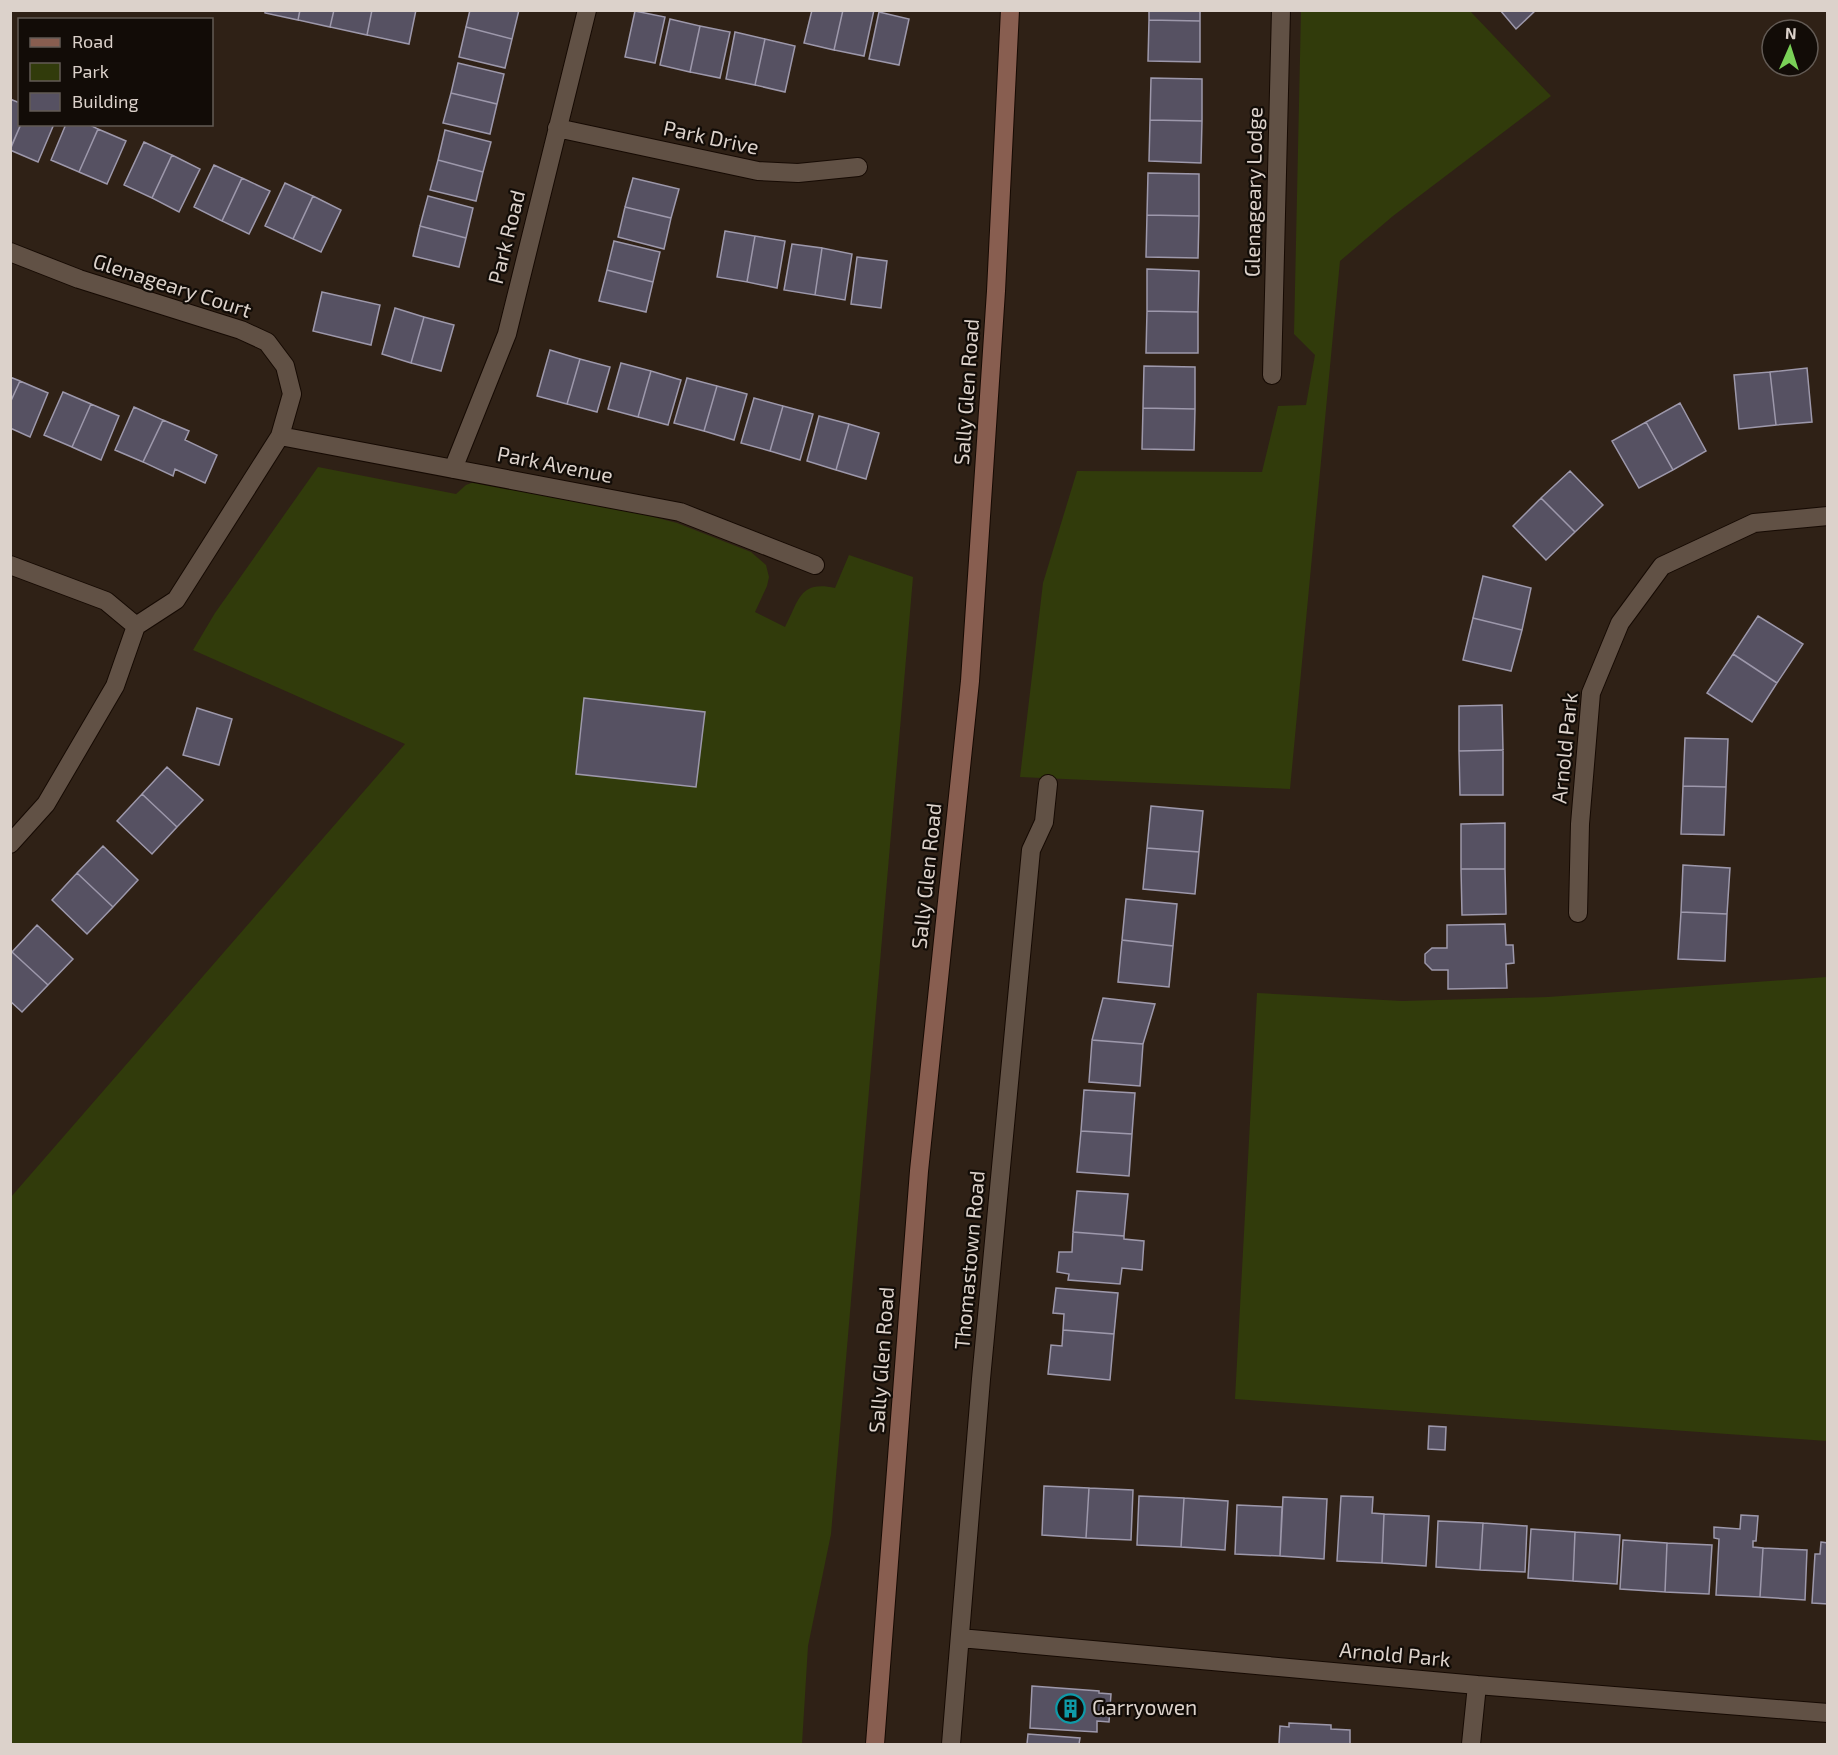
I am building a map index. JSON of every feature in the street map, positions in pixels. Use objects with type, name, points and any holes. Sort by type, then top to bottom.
[{"type":"main road","name":"Sally Glen Road","points":[[875,1744],[919,1171],[970,681],[996,279],[1010,10]]},
{"type":"street","name":"Park Road","points":[[453,469],[507,334],[587,10]]},
{"type":"street","name":"Glenageary Lodge","points":[[1272,375],[1281,10]]},
{"type":"street","name":"Park Drive","points":[[557,128],[758,171],[798,173],[858,167]]},
{"type":"street","name":"Glenageary Court","points":[[10,252],[79,279],[241,330],[267,342],[285,366],[292,394],[280,436],[176,600],[136,626]]},
{"type":"street","name":"Park Avenue","points":[[280,436],[680,512],[815,565]]},
{"type":"street","name":"Arnold Park","points":[[1578,913],[1580,824],[1591,693],[1620,623],[1662,566],[1754,523],[1827,516]]},
{"type":"street","points":[[10,565],[106,601],[136,626],[115,686],[46,804],[10,844]]},
{"type":"street","name":"Thomastown Road","points":[[951,1744],[981,1379],[1031,850],[1044,822],[1048,784]]},
{"type":"street","name":"Arnold Park","points":[[960,1638],[1477,1685],[1827,1713]]},
{"type":"street","points":[[1471,1744],[1477,1685]]},
{"type":"green space","points":[[1301,11],[1470,11],[1551,96],[1393,216],[1340,261],[1290,789],[1020,777],[1043,583],[1077,471],[1262,472],[1278,406],[1306,405],[1315,355],[1294,334]]},
{"type":"green space","points":[[318,467],[456,494],[466,485],[477,481],[615,507],[677,523],[751,552],[766,565],[769,577],[767,586],[755,612],[785,627],[797,601],[807,590],[823,586],[835,588],[849,555],[913,577],[831,1534],[808,1646],[802,1744],[11,1744],[11,1197],[405,744],[193,650],[215,613]]},
{"type":"green space","points":[[1827,977],[1827,1441],[1235,1399],[1257,993],[1402,1001],[1548,997]]},
{"type":"building","points":[[265,10],[300,10],[298,20],[265,13]]},
{"type":"building","points":[[300,10],[334,10],[330,27],[298,20]]},
{"type":"building","points":[[334,10],[372,10],[367,35],[330,27]]},
{"type":"building","points":[[372,10],[416,10],[409,44],[367,35]]},
{"type":"building","points":[[470,10],[519,10],[512,39],[466,27]]},
{"type":"building","points":[[812,10],[843,10],[834,50],[804,43]]},
{"type":"building","points":[[843,10],[874,10],[864,56],[834,50]]},
{"type":"building","points":[[1149,10],[1200,10],[1200,21],[1149,20]]},
{"type":"building","points":[[1500,10],[1536,10],[1516,29]]},
{"type":"building","points":[[635,11],[665,17],[655,63],[625,57]]},
{"type":"building","points":[[879,12],[909,19],[899,65],[869,59]]},
{"type":"building","points":[[670,19],[700,26],[690,72],[660,65]]},
{"type":"building","points":[[1149,20],[1200,21],[1200,62],[1148,61]]},
{"type":"building","points":[[700,26],[730,32],[720,78],[690,72]]},
{"type":"building","points":[[466,27],[512,39],[505,68],[459,57]]},
{"type":"building","points":[[735,32],[765,39],[755,85],[726,79]]},
{"type":"building","points":[[765,39],[795,46],[785,92],[755,85]]},
{"type":"building","points":[[458,63],[504,74],[497,104],[451,93]]},
{"type":"building","points":[[1151,78],[1202,79],[1202,121],[1150,120]]},
{"type":"building","points":[[451,93],[497,104],[490,134],[443,123]]},
{"type":"building","points":[[10,99],[18,102],[18,126],[20,126],[10,149]]},
{"type":"building","points":[[1150,120],[1202,121],[1201,163],[1149,161]]},
{"type":"building","points":[[20,126],[53,126],[38,162],[10,150]]},
{"type":"building","points":[[65,126],[92,126],[98,129],[79,172],[51,160]]},
{"type":"building","points":[[98,129],[126,141],[107,184],[79,172]]},
{"type":"building","points":[[445,130],[491,142],[483,172],[438,160]]},
{"type":"building","points":[[144,142],[172,155],[152,198],[124,185]]},
{"type":"building","points":[[172,155],[200,169],[179,212],[152,198]]},
{"type":"building","points":[[438,160],[483,172],[476,201],[430,190]]},
{"type":"building","points":[[214,165],[242,178],[222,221],[194,207]]},
{"type":"building","points":[[1148,173],[1199,174],[1199,216],[1147,215]]},
{"type":"building","points":[[242,178],[270,191],[249,234],[222,221]]},
{"type":"building","points":[[633,178],[679,189],[671,218],[625,207]]},
{"type":"building","points":[[285,183],[313,196],[293,239],[265,226]]},
{"type":"building","points":[[313,196],[341,210],[321,252],[293,239]]},
{"type":"building","points":[[428,196],[473,208],[466,238],[420,226]]},
{"type":"building","points":[[625,207],[671,218],[664,249],[618,237]]},
{"type":"building","points":[[1147,215],[1199,216],[1198,258],[1146,257]]},
{"type":"building","points":[[420,226],[466,238],[459,267],[413,256]]},
{"type":"building","points":[[725,231],[755,236],[747,282],[717,277]]},
{"type":"building","points":[[755,236],[785,241],[777,288],[747,282]]},
{"type":"building","points":[[614,241],[660,252],[653,282],[607,270]]},
{"type":"building","points":[[792,244],[822,248],[815,295],[784,290]]},
{"type":"building","points":[[822,248],[852,254],[845,300],[815,295]]},
{"type":"building","points":[[857,257],[887,261],[881,308],[851,304]]},
{"type":"building","points":[[1147,269],[1199,271],[1198,312],[1147,311]]},
{"type":"building","points":[[607,270],[653,282],[646,312],[599,301]]},
{"type":"building","points":[[322,292],[380,305],[371,345],[313,331]]},
{"type":"building","points":[[395,308],[424,317],[411,363],[382,354]]},
{"type":"building","points":[[1147,311],[1198,312],[1198,353],[1146,353]]},
{"type":"building","points":[[424,317],[454,325],[441,371],[411,363]]},
{"type":"building","points":[[550,350],[580,359],[567,404],[537,396]]},
{"type":"building","points":[[580,359],[610,367],[597,412],[567,404]]},
{"type":"building","points":[[621,363],[651,371],[638,417],[608,409]]},
{"type":"building","points":[[1144,366],[1195,367],[1195,409],[1143,408]]},
{"type":"building","points":[[1807,368],[1812,422],[1776,425],[1770,372]]},
{"type":"building","points":[[651,371],[681,380],[668,425],[638,417]]},
{"type":"building","points":[[1770,372],[1776,425],[1739,429],[1734,375]]},
{"type":"building","points":[[10,377],[20,381],[10,403]]},
{"type":"building","points":[[687,378],[717,386],[704,431],[674,423]]},
{"type":"building","points":[[20,381],[48,393],[30,437],[10,428],[10,403]]},
{"type":"building","points":[[717,386],[747,394],[734,440],[704,431]]},
{"type":"building","points":[[63,392],[91,404],[72,447],[44,435]]},
{"type":"building","points":[[754,398],[783,406],[770,451],[741,443]]},
{"type":"building","points":[[1680,403],[1706,451],[1673,470],[1646,422]]},
{"type":"building","points":[[91,404],[119,416],[101,460],[72,447]]},
{"type":"building","points":[[783,406],[813,414],[800,460],[770,451]]},
{"type":"building","points":[[134,407],[163,420],[143,462],[115,450]]},
{"type":"building","points":[[1143,408],[1195,409],[1194,450],[1142,449]]},
{"type":"building","points":[[819,416],[849,424],[836,470],[807,461]]},
{"type":"building","points":[[163,420],[189,431],[185,440],[217,455],[205,483],[175,469],[173,476],[143,462]]},
{"type":"building","points":[[1646,422],[1673,470],[1639,488],[1612,441]]},
{"type":"building","points":[[849,424],[879,433],[866,479],[836,470]]},
{"type":"building","points":[[1570,471],[1603,505],[1575,532],[1541,498]]},
{"type":"building","points":[[1541,498],[1575,532],[1546,560],[1513,526]]},
{"type":"building","points":[[1483,576],[1531,588],[1522,630],[1473,618]]},
{"type":"building","points":[[1758,616],[1803,644],[1777,683],[1733,654]]},
{"type":"building","points":[[1473,618],[1522,630],[1511,671],[1463,660]]},
{"type":"building","points":[[1733,654],[1777,683],[1752,722],[1707,693]]},
{"type":"building","points":[[584,698],[705,712],[696,787],[576,774]]},
{"type":"building","points":[[1502,705],[1503,750],[1459,751],[1459,706]]},
{"type":"building","points":[[197,708],[232,719],[219,765],[183,755]]},
{"type":"building","points":[[1685,738],[1728,739],[1726,787],[1683,786]]},
{"type":"building","points":[[1503,750],[1503,795],[1460,795],[1459,751]]},
{"type":"building","points":[[167,767],[203,800],[177,827],[142,794]]},
{"type":"building","points":[[1683,786],[1726,787],[1724,835],[1681,834]]},
{"type":"building","points":[[142,794],[177,827],[152,854],[117,821]]},
{"type":"building","points":[[1151,806],[1203,811],[1199,852],[1147,848]]},
{"type":"building","points":[[1505,823],[1505,869],[1461,869],[1461,824]]},
{"type":"building","points":[[103,846],[138,880],[113,907],[77,873]]},
{"type":"building","points":[[1147,848],[1199,852],[1195,894],[1143,889]]},
{"type":"building","points":[[1683,865],[1730,868],[1727,914],[1681,912]]},
{"type":"building","points":[[1461,869],[1505,869],[1506,914],[1462,915]]},
{"type":"building","points":[[77,873],[113,907],[87,934],[52,900]]},
{"type":"building","points":[[1126,899],[1177,904],[1173,946],[1122,940]]},
{"type":"building","points":[[1681,912],[1727,914],[1725,961],[1678,959]]},
{"type":"building","points":[[1505,924],[1506,945],[1513,945],[1514,963],[1506,964],[1507,988],[1448,989],[1448,970],[1432,970],[1425,963],[1425,954],[1432,948],[1447,948],[1447,925]]},
{"type":"building","points":[[37,925],[73,959],[48,985],[12,952]]},
{"type":"building","points":[[1122,940],[1173,946],[1169,987],[1118,982]]},
{"type":"building","points":[[12,952],[48,985],[22,1012],[10,1001],[10,954]]},
{"type":"building","points":[[1103,998],[1155,1004],[1143,1044],[1092,1040]]},
{"type":"building","points":[[1092,1040],[1143,1044],[1140,1086],[1089,1082]]},
{"type":"building","points":[[1084,1090],[1135,1093],[1132,1134],[1081,1131]]},
{"type":"building","points":[[1081,1131],[1132,1134],[1129,1176],[1077,1172]]},
{"type":"building","points":[[1077,1191],[1128,1194],[1124,1236],[1073,1232]]},
{"type":"building","points":[[1073,1232],[1124,1236],[1124,1239],[1144,1241],[1142,1270],[1122,1268],[1120,1284],[1068,1280],[1069,1274],[1057,1272],[1059,1252],[1072,1252]]},
{"type":"building","points":[[1056,1288],[1118,1293],[1114,1334],[1063,1330],[1064,1314],[1053,1313]]},
{"type":"building","points":[[1063,1330],[1114,1334],[1110,1380],[1048,1374],[1051,1345],[1062,1346]]},
{"type":"building","points":[[1429,1426],[1446,1427],[1445,1450],[1428,1449]]},
{"type":"building","points":[[1044,1486],[1089,1488],[1086,1538],[1042,1535]]},
{"type":"building","points":[[1089,1488],[1133,1490],[1131,1540],[1086,1538]]},
{"type":"building","points":[[1139,1496],[1184,1498],[1181,1547],[1137,1545]]},
{"type":"building","points":[[1341,1496],[1373,1497],[1372,1513],[1384,1514],[1382,1563],[1337,1561]]},
{"type":"building","points":[[1283,1497],[1327,1499],[1324,1559],[1280,1556]]},
{"type":"building","points":[[1184,1498],[1228,1501],[1225,1550],[1181,1547]]},
{"type":"building","points":[[1237,1505],[1282,1507],[1280,1556],[1235,1554]]},
{"type":"building","points":[[1384,1514],[1429,1516],[1426,1566],[1382,1563]]},
{"type":"building","points":[[1741,1515],[1758,1516],[1756,1541],[1753,1541],[1753,1547],[1763,1548],[1760,1597],[1716,1595],[1719,1539],[1714,1538],[1714,1527],[1740,1529]]},
{"type":"building","points":[[1438,1521],[1483,1523],[1480,1570],[1436,1567]]},
{"type":"building","points":[[1483,1523],[1527,1526],[1525,1572],[1480,1570]]},
{"type":"building","points":[[1531,1529],[1575,1532],[1573,1581],[1528,1578]]},
{"type":"building","points":[[1575,1532],[1620,1535],[1617,1584],[1573,1581]]},
{"type":"building","points":[[1623,1540],[1667,1543],[1665,1592],[1620,1589]]},
{"type":"building","points":[[1821,1542],[1828,1543],[1828,1604],[1812,1603],[1815,1554],[1820,1554]]},
{"type":"building","points":[[1667,1543],[1712,1545],[1709,1594],[1665,1592]]},
{"type":"building","points":[[1763,1548],[1807,1550],[1805,1600],[1760,1597]]},
{"type":"building","name":"Garryowen","points":[[1032,1686],[1111,1694],[1109,1722],[1097,1721],[1097,1732],[1030,1728]]},
{"type":"building","points":[[1289,1723],[1331,1725],[1331,1729],[1350,1730],[1350,1744],[1279,1744],[1280,1726],[1289,1727]]},
{"type":"building","points":[[1028,1734],[1080,1738],[1079,1744],[1027,1744]]},
{"type":"place","name":"Garryowen","points":[[1071,1708]]}]
